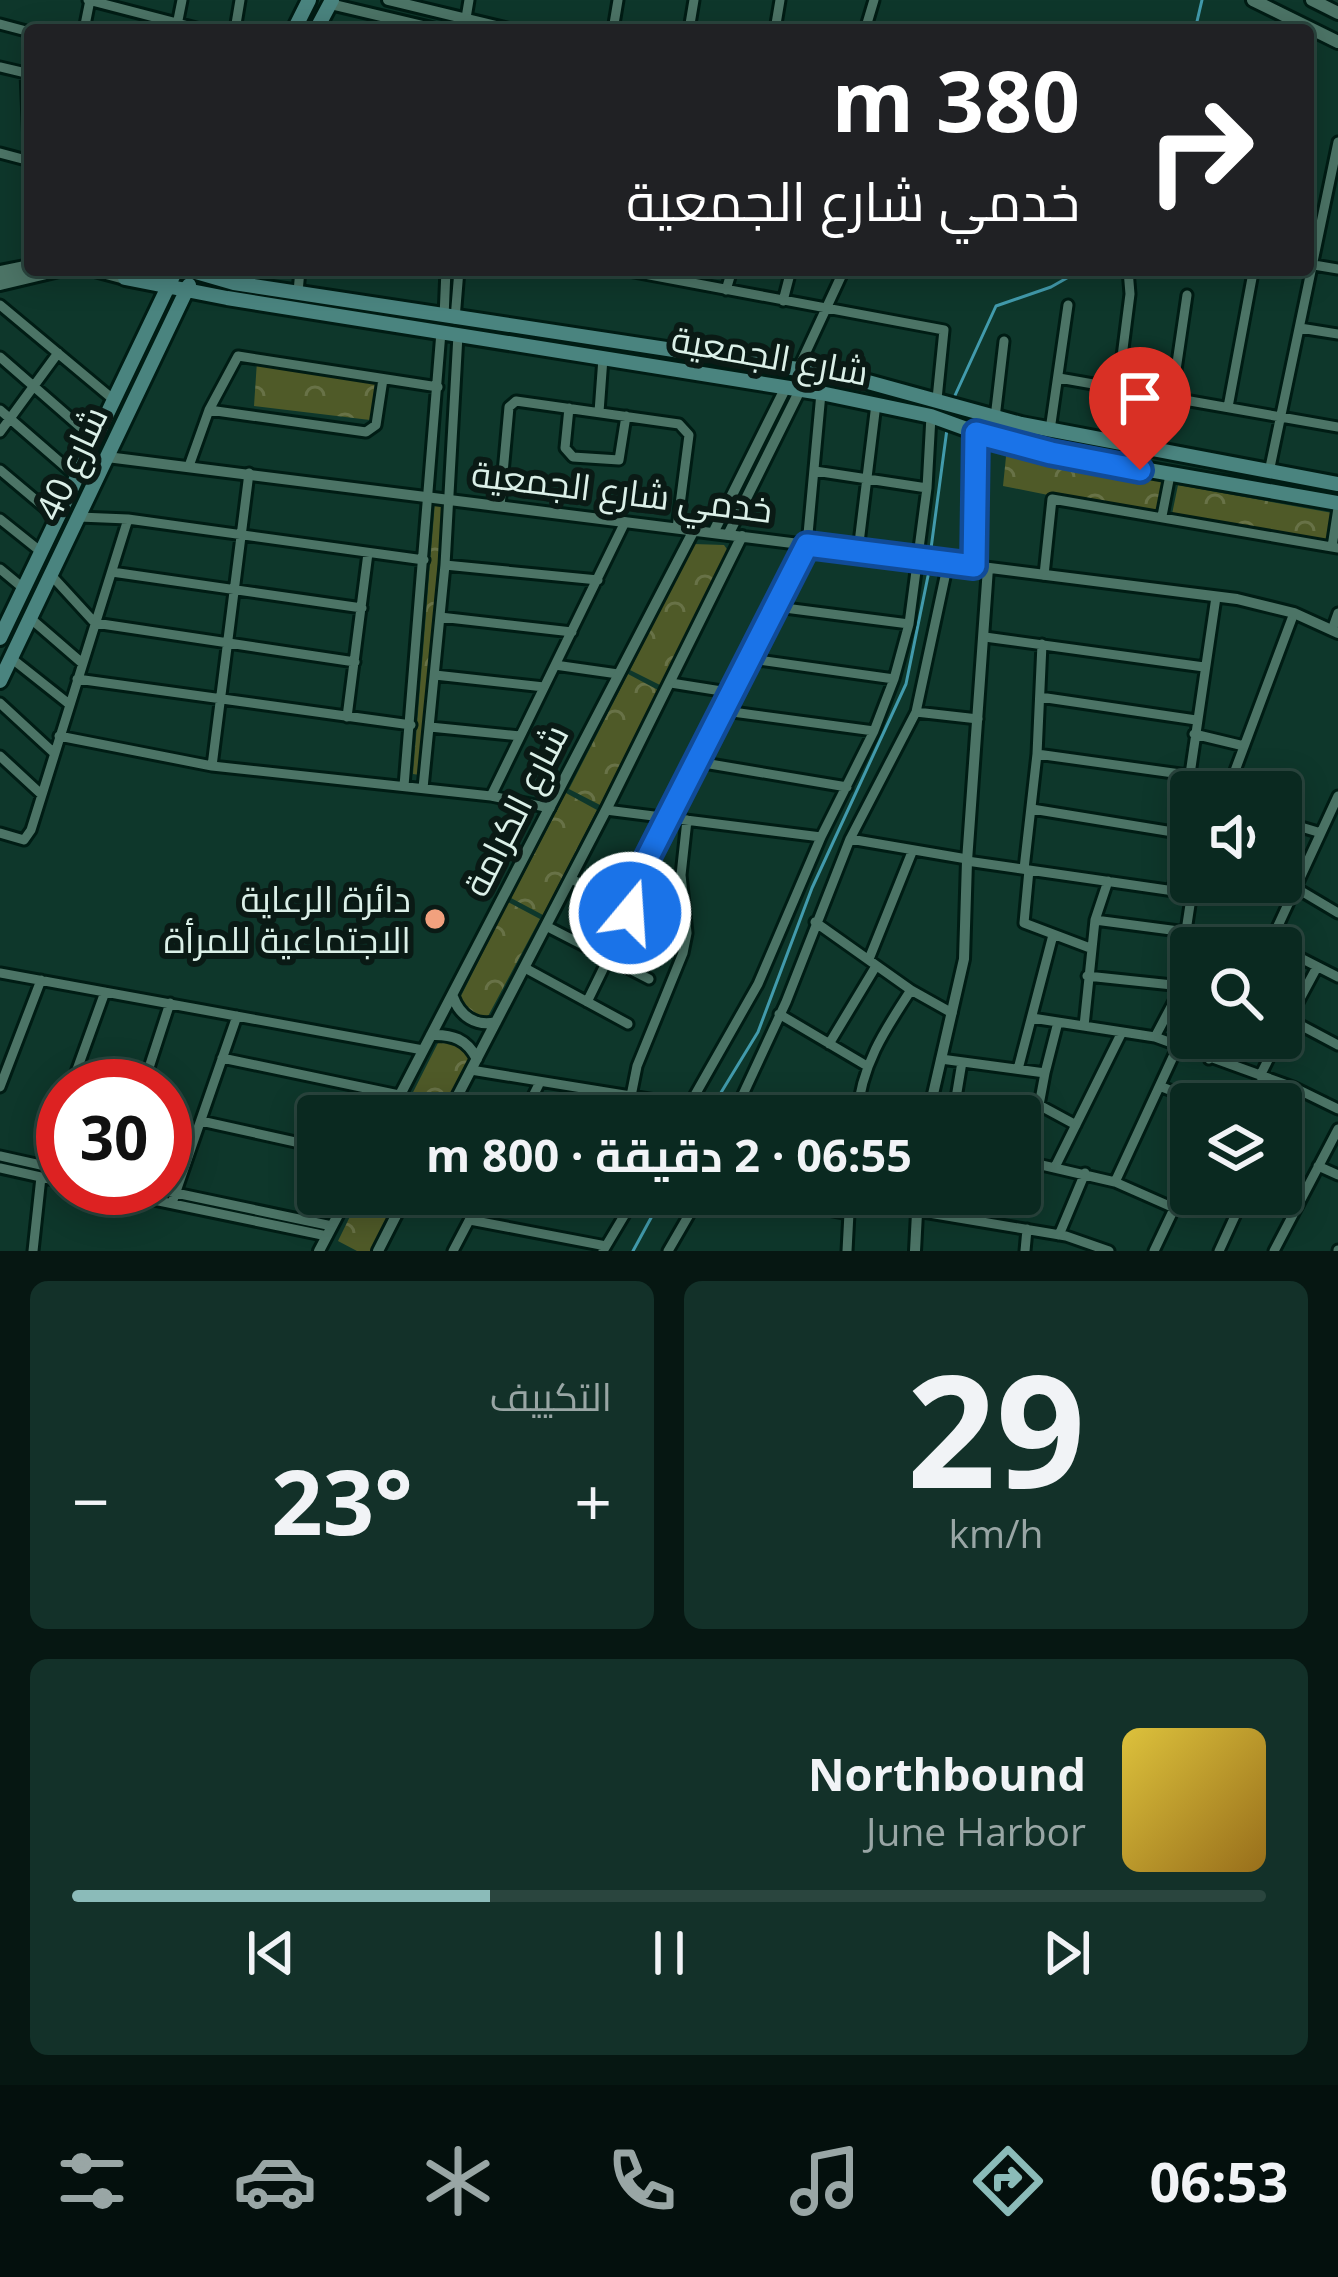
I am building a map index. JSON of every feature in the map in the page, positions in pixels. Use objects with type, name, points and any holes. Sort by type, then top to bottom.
[{"type":"main road","points":[[1252,0],[1301,24]]},
{"type":"main road","points":[[1312,0],[1338,13]]},
{"type":"main road","points":[[117,276],[152,299],[155,310],[150,327]]},
{"type":"main road","name":"شارع 40","points":[[0,681],[191,276]]},
{"type":"main road","name":"شارع الجمعية","points":[[202,276],[231,291],[464,328],[547,329],[798,369],[1087,438],[1338,484]]},
{"type":"main road","points":[[167,329],[191,304],[231,291],[222,276]]},
{"type":"main road","name":"شارع الجمعية","points":[[125,278],[173,277],[186,290],[298,292],[545,349],[790,394],[821,393],[876,404],[1081,459],[1338,506]]},
{"type":"main road","name":"شارع 40","points":[[0,638],[173,277]]},
{"type":"main road","points":[[545,349],[550,339],[547,329]]},
{"type":"main road","points":[[582,356],[579,344],[585,335]]},
{"type":"main road","points":[[1081,459],[1089,449],[1087,438]]},
{"type":"main road","points":[[1109,464],[1106,453],[1113,442]]},
{"type":"street","points":[[90,0],[166,24]]},
{"type":"street","points":[[388,0],[487,24]]},
{"type":"street","points":[[466,19],[470,0]]},
{"type":"street","points":[[331,2],[417,24]]},
{"type":"street","points":[[1314,249],[1338,142]]},
{"type":"street","points":[[298,292],[299,276]]},
{"type":"street","points":[[404,785],[439,387],[464,328],[448,276]]},
{"type":"street","points":[[423,788],[464,328],[460,276]]},
{"type":"street","points":[[662,276],[944,330],[937,399]]},
{"type":"street","points":[[726,290],[730,276]]},
{"type":"street","points":[[783,302],[790,276]]},
{"type":"street","points":[[798,369],[841,276]]},
{"type":"street","points":[[1118,388],[1128,276]]},
{"type":"street","points":[[1269,472],[1309,276]]},
{"type":"street","points":[[1228,407],[1252,278]]},
{"type":"street","points":[[1172,397],[1187,295]]},
{"type":"street","points":[[0,305],[114,400]]},
{"type":"street","points":[[1050,430],[1069,305]]},
{"type":"street","points":[[1300,328],[1338,334]]},
{"type":"street","points":[[995,418],[1004,341]]},
{"type":"street","points":[[0,432],[5,414],[58,353]]},
{"type":"street","points":[[189,466],[209,410],[235,358],[241,355],[439,387]]},
{"type":"street","points":[[0,357],[93,438]]},
{"type":"street","points":[[598,412],[603,358]]},
{"type":"street","points":[[1059,378],[1338,427]]},
{"type":"street","points":[[209,410],[365,432],[376,424],[383,379]]},
{"type":"street","points":[[587,1002],[629,916],[629,894],[807,545],[821,393]]},
{"type":"street","points":[[712,533],[790,394]]},
{"type":"street","points":[[458,1095],[671,683],[790,394]]},
{"type":"street","points":[[500,506],[508,407],[516,401],[686,428],[689,435],[677,528]]},
{"type":"street","points":[[858,551],[876,404]]},
{"type":"street","points":[[569,408],[565,448],[573,457],[619,460],[626,416]]},
{"type":"street","points":[[5,414],[76,476]]},
{"type":"street","points":[[695,1095],[758,984],[894,680],[909,624],[931,416]]},
{"type":"street","points":[[974,566],[976,433]]},
{"type":"street","name":"خدمي شارع الجمعية","points":[[107,457],[1216,597],[1294,613],[1335,631]]},
{"type":"street","points":[[0,470],[56,517]]},
{"type":"street","points":[[815,471],[927,488]]},
{"type":"street","points":[[212,766],[249,473]]},
{"type":"street","points":[[1162,517],[1170,475]]},
{"type":"street","points":[[1044,575],[1052,499],[1335,547],[1338,506]]},
{"type":"street","points":[[79,517],[128,519],[424,560]]},
{"type":"street","points":[[0,518],[40,551]]},
{"type":"street","points":[[0,833],[24,840],[32,830],[128,519]]},
{"type":"street","points":[[491,796],[625,522]]},
{"type":"street","name":"شارع الكرامة","points":[[399,1095],[694,530]]},
{"type":"street","points":[[347,717],[368,553]]},
{"type":"street","points":[[743,1095],[850,839],[916,712],[948,563]]},
{"type":"street","points":[[445,565],[598,580]]},
{"type":"street","points":[[933,1095],[964,959],[988,568]]},
{"type":"street","points":[[0,569],[23,588]]},
{"type":"street","points":[[112,572],[362,608]]},
{"type":"street","points":[[51,575],[95,623],[355,662]]},
{"type":"street","points":[[1189,771],[1216,597]]},
{"type":"street","points":[[777,607],[909,624]]},
{"type":"street","points":[[1235,771],[1294,613]]},
{"type":"street","points":[[1335,631],[1338,613]]},
{"type":"street","points":[[440,617],[572,632]]},
{"type":"street","points":[[30,618],[82,663]]},
{"type":"street","points":[[986,637],[1204,667]]},
{"type":"street","points":[[1042,644],[1024,923],[1090,948]]},
{"type":"street","points":[[11,658],[69,704]]},
{"type":"street","points":[[751,659],[894,680]]},
{"type":"street","points":[[555,665],[618,674]]},
{"type":"street","points":[[435,675],[544,687]]},
{"type":"street","points":[[77,679],[411,725]]},
{"type":"street","points":[[671,683],[734,693]]},
{"type":"street","points":[[1040,698],[1196,720]]},
{"type":"street","points":[[0,703],[53,752]]},
{"type":"street","points":[[725,711],[874,731]]},
{"type":"street","points":[[916,712],[979,719]]},
{"type":"street","points":[[430,728],[520,736]]},
{"type":"street","points":[[1194,734],[1244,746]]},
{"type":"street","points":[[59,736],[212,766],[404,785],[550,808]]},
{"type":"street","points":[[1037,754],[1173,771]]},
{"type":"street","points":[[0,756],[41,794]]},
{"type":"street","points":[[698,762],[847,787]]},
{"type":"street","points":[[1302,875],[1338,796]]},
{"type":"street","points":[[1032,809],[1170,832]]},
{"type":"street","points":[[607,810],[821,837]]},
{"type":"street","points":[[631,1095],[637,1066],[683,953],[687,933],[681,875],[687,820]]},
{"type":"street","points":[[1302,827],[1321,833]]},
{"type":"street","points":[[850,839],[1170,890]]},
{"type":"street","points":[[829,1044],[872,962],[912,852]]},
{"type":"street","points":[[572,879],[627,905]]},
{"type":"street","points":[[1084,1026],[1090,948],[1108,881]]},
{"type":"street","points":[[1302,892],[1338,913]]},
{"type":"street","points":[[1095,920],[1170,929]]},
{"type":"street","points":[[815,922],[952,1013]]},
{"type":"street","points":[[547,926],[649,979]]},
{"type":"street","points":[[1018,1069],[1053,935]]},
{"type":"street","points":[[1302,960],[1338,977]]},
{"type":"street","points":[[1302,994],[1317,967]]},
{"type":"street","points":[[525,968],[628,1024]]},
{"type":"street","points":[[0,973],[423,1050]]},
{"type":"street","points":[[1088,976],[1170,985]]},
{"type":"street","points":[[0,1087],[41,980]]},
{"type":"street","points":[[859,1095],[872,1049],[911,989]]},
{"type":"street","points":[[81,1059],[105,992]]},
{"type":"street","points":[[453,997],[468,1018],[483,1024],[496,1022]]},
{"type":"street","points":[[152,1059],[170,1004]]},
{"type":"street","points":[[1154,1037],[1170,1008]]},
{"type":"street","points":[[779,1014],[867,1066]]},
{"type":"street","points":[[192,1147],[237,1016]]},
{"type":"street","points":[[1032,1018],[1170,1043]]},
{"type":"street","points":[[1058,1022],[1039,1106],[1076,1125]]},
{"type":"street","points":[[1302,1025],[1338,1045]]},
{"type":"street","points":[[1055,1167],[1123,1032]]},
{"type":"street","points":[[431,1035],[448,1034],[460,1040],[470,1047],[474,1065]]},
{"type":"street","points":[[222,1058],[399,1095]]},
{"type":"street","points":[[941,1059],[1045,1073]]},
{"type":"street","points":[[1115,1182],[1173,1059]]},
{"type":"street","points":[[1209,1059],[1279,1083]]},
{"type":"street","points":[[1260,1076],[1268,1059]]},
{"type":"street","points":[[956,1095],[962,1062]]},
{"type":"street","points":[[474,1065],[539,1084],[623,1095]]},
{"type":"street","points":[[534,1095],[539,1084]]},
{"type":"street","points":[[1162,1087],[1170,1090]]},
{"type":"street","points":[[1302,1092],[1338,1108]]},
{"type":"street","points":[[201,1121],[297,1142]]},
{"type":"street","points":[[1274,1251],[1338,1129]]},
{"type":"street","points":[[0,1156],[36,1170]]},
{"type":"street","points":[[1041,1164],[1115,1182],[1170,1206]]},
{"type":"street","points":[[1318,1166],[1338,1175]]},
{"type":"street","points":[[0,1168],[36,1171]]},
{"type":"street","points":[[1063,1251],[1062,1235],[1085,1173]]},
{"type":"street","points":[[192,1202],[330,1231]]},
{"type":"street","points":[[37,1215],[33,1250],[49,1251]]},
{"type":"street","points":[[319,1251],[338,1215]]},
{"type":"street","points":[[377,1251],[396,1215]]},
{"type":"street","points":[[453,1251],[471,1215]]},
{"type":"street","points":[[476,1215],[605,1249],[625,1215]]},
{"type":"street","points":[[668,1251],[689,1215]]},
{"type":"street","points":[[847,1251],[848,1215]]},
{"type":"street","points":[[915,1251],[917,1215]]},
{"type":"street","points":[[942,1215],[1062,1235],[1103,1250]]},
{"type":"street","points":[[1154,1251],[1171,1215]]},
{"type":"street","points":[[1219,1251],[1235,1215]]},
{"type":"street","points":[[1025,1251],[1028,1229]]},
{"type":"green space","points":[[257,361],[378,380],[370,420],[254,406]]},
{"type":"green space","points":[[1007,447],[1167,476],[1162,518],[1003,486]]},
{"type":"green space","points":[[1178,485],[1338,514],[1338,549],[1171,519]]},
{"type":"green space","points":[[435,502],[443,504],[420,775],[413,774]]},
{"type":"green space","points":[[693,544],[724,545],[729,552],[662,686],[630,670]]},
{"type":"green space","points":[[628,674],[658,690],[600,805],[569,789]]},
{"type":"green space","points":[[566,793],[597,810],[543,915],[511,898]]},
{"type":"green space","points":[[508,902],[540,919],[486,1020],[458,1002]]},
{"type":"green space","points":[[441,1037],[473,1054],[451,1095],[412,1095]]},
{"type":"green space","points":[[351,1215],[388,1215],[370,1251],[357,1251],[338,1241]]},
{"type":"waterway","points":[[1196,24],[1202,0]]},
{"type":"waterway","points":[[952,402],[996,306],[1070,276]]},
{"type":"waterway","points":[[930,556],[947,429]]},
{"type":"waterway","points":[[720,1095],[758,1032],[812,888],[906,684],[928,576]]},
{"type":"waterway","points":[[633,1251],[653,1215]]},
{"type":"place","name":"دائرة الرعاية الاجتماعية للمرأة","points":[[435,919]]},
{"type":"route","points":[[630,913],[629,894],[807,545],[974,566],[976,433],[1140,470]]}]
